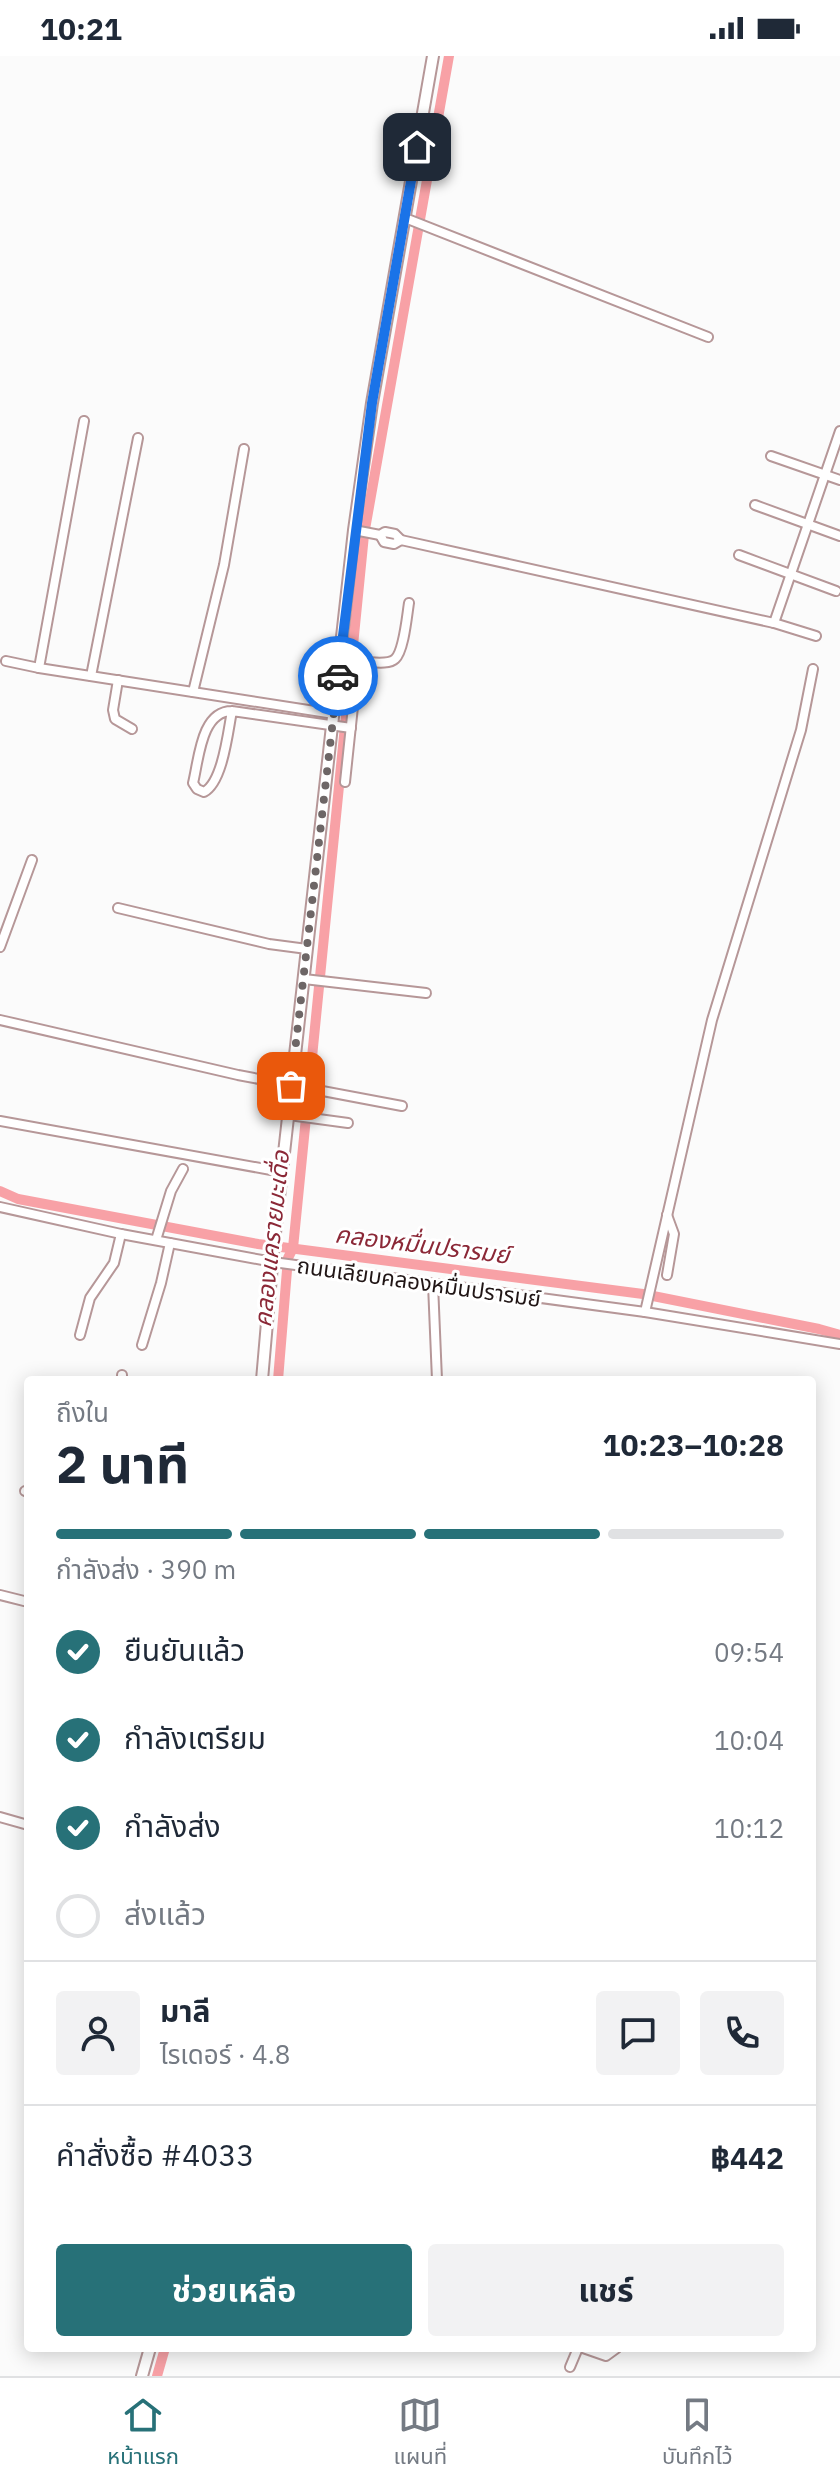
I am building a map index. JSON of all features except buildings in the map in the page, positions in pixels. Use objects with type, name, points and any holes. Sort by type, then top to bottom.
[{"type":"street","points":[[345,782],[341,727],[334,714],[360,532],[372,403],[414,222],[433,56]]},
{"type":"street","points":[[414,222],[708,337]]},
{"type":"street","points":[[39,668],[84,421]]},
{"type":"street","points":[[774,623],[840,431]]},
{"type":"street","points":[[91,676],[138,438]]},
{"type":"street","points":[[193,692],[224,565],[244,449]]},
{"type":"street","points":[[771,456],[840,480]]},
{"type":"street","points":[[755,505],[840,536]]},
{"type":"street","points":[[360,532],[380,535],[384,542],[394,544],[401,540],[774,623],[816,636]]},
{"type":"street","points":[[739,555],[836,591]]},
{"type":"street","points":[[262,1376],[282,1172],[297,1116],[301,1087],[307,949],[341,727],[359,664],[396,659],[401,650],[409,603]]},
{"type":"street","points":[[6,661],[334,714]]},
{"type":"street","points":[[647,1305],[712,1020],[801,730],[813,669]]},
{"type":"street","points":[[118,680],[113,710],[115,719],[132,729]]},
{"type":"street","points":[[232,711],[218,774],[210,790],[204,792],[193,783],[212,718],[221,711],[232,711],[341,727]]},
{"type":"street","points":[[204,739],[225,743]]},
{"type":"street","points":[[0,947],[32,860]]},
{"type":"street","points":[[118,908],[269,944],[307,949]]},
{"type":"street","points":[[308,979],[426,993]]},
{"type":"street","points":[[0,1020],[301,1087],[402,1106]]},
{"type":"street","points":[[297,1116],[348,1123]]},
{"type":"street","points":[[0,1121],[282,1172]]},
{"type":"street","points":[[156,1240],[183,1169]]},
{"type":"street","name":"ถนนเลียบคลองหมื่นปรารมย์","points":[[0,1207],[170,1243],[276,1255],[292,1265],[433,1284],[647,1305],[840,1344]]},
{"type":"street","points":[[667,1215],[674,1234],[667,1275]]},
{"type":"street","points":[[80,1335],[90,1298],[114,1263],[121,1234]]},
{"type":"street","points":[[142,1345],[170,1243]]},
{"type":"street","points":[[433,1284],[437,1376]]},
{"type":"street","points":[[0,1595],[24,1601]]},
{"type":"street","points":[[0,1817],[24,1824]]},
{"type":"street","points":[[142,2376],[149,2352]]},
{"type":"street","points":[[570,2367],[578,2352]]},
{"type":"street","points":[[593,2352],[606,2356],[612,2352]]},
{"type":"waterway","name":"คลองแครายมะเดื่อ","points":[[278,1376],[364,535],[449,56]]},
{"type":"waterway","name":"คลองหมื่นปรารมย์","points":[[0,1191],[18,1199],[258,1244],[643,1294],[840,1335]]},
{"type":"waterway","name":"คลองแครายมะเดื่อ","points":[[157,2376],[164,2352]]},
{"type":"way so far","points":[[291,1086],[338,676]]},
{"type":"route","points":[[338,676],[372,403],[417,147]]}]
